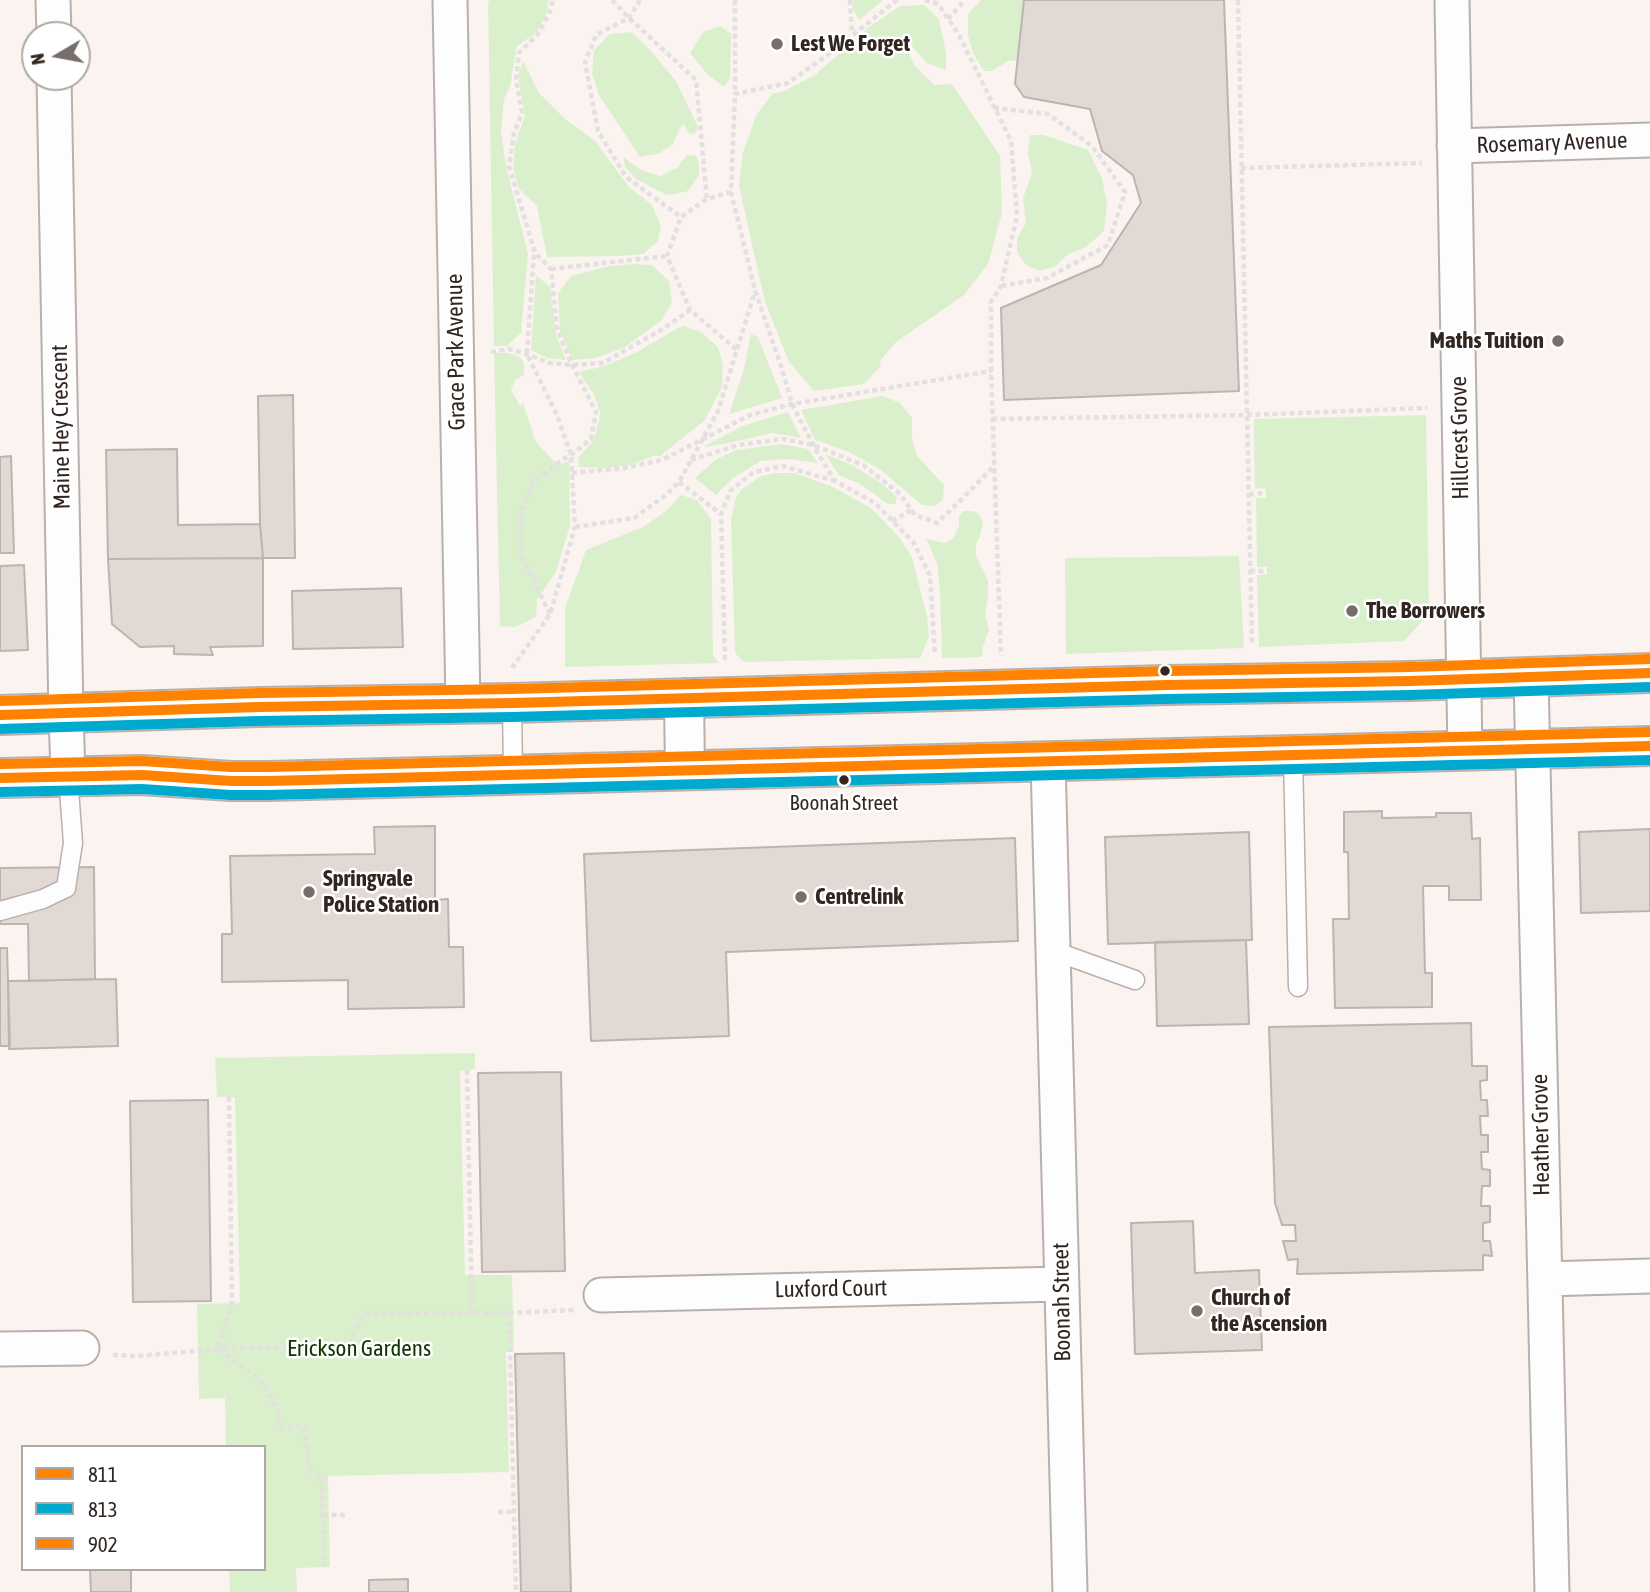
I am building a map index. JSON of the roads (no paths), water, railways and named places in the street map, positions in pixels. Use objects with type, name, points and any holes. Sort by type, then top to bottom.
[{"type":"highway","points":[[0,715],[463,703],[511,687],[684,698],[1464,680],[1650,673]]},
{"type":"highway","points":[[684,698],[685,769]]},
{"type":"highway","points":[[0,778],[142,775],[244,781],[1650,746]]},
{"type":"street","points":[[53,0],[54,21]]},
{"type":"street","name":"Grace Park Avenue","points":[[450,0],[463,703]]},
{"type":"street","name":"Hillcrest Grove","points":[[1452,0],[1465,751]]},
{"type":"street","name":"Maine Hey Crescent","points":[[54,91],[68,776]]},
{"type":"street","name":"Rosemary Avenue","points":[[1454,146],[1650,140]]},
{"type":"street","name":"Heather Grove","points":[[1531,677],[1552,1592]]},
{"type":"street","name":"Boonah Street","points":[[1048,761],[1070,1592]]},
{"type":"street","points":[[1545,1279],[1650,1276]]},
{"type":"street","name":"Luxford Court","points":[[601,1295],[1061,1284]]},
{"type":"street","points":[[0,1349],[82,1348]]},
{"type":"lane","points":[[511,687],[513,774]]},
{"type":"lane","points":[[1293,755],[1298,988]]},
{"type":"lane","points":[[0,911],[43,899],[66,888],[73,843],[68,776]]},
{"type":"lane","points":[[1054,951],[1135,980]]},
{"type":"place","name":"Lest We Forget","points":[[777,44]]},
{"type":"place","name":"Maths Tuition","points":[[1558,341]]},
{"type":"place","name":"The Borrowers","points":[[1352,611]]},
{"type":"place","name":"Boonah Street","points":[[844,780]]},
{"type":"place","name":"Springvale Police Station","points":[[309,892]]},
{"type":"place","name":"Centrelink","points":[[801,897]]},
{"type":"place","name":"Church of the Ascension","points":[[1197,1311]]},
{"type":"park label","name":"Erickson Gardens","points":[[359,1349]]}]
